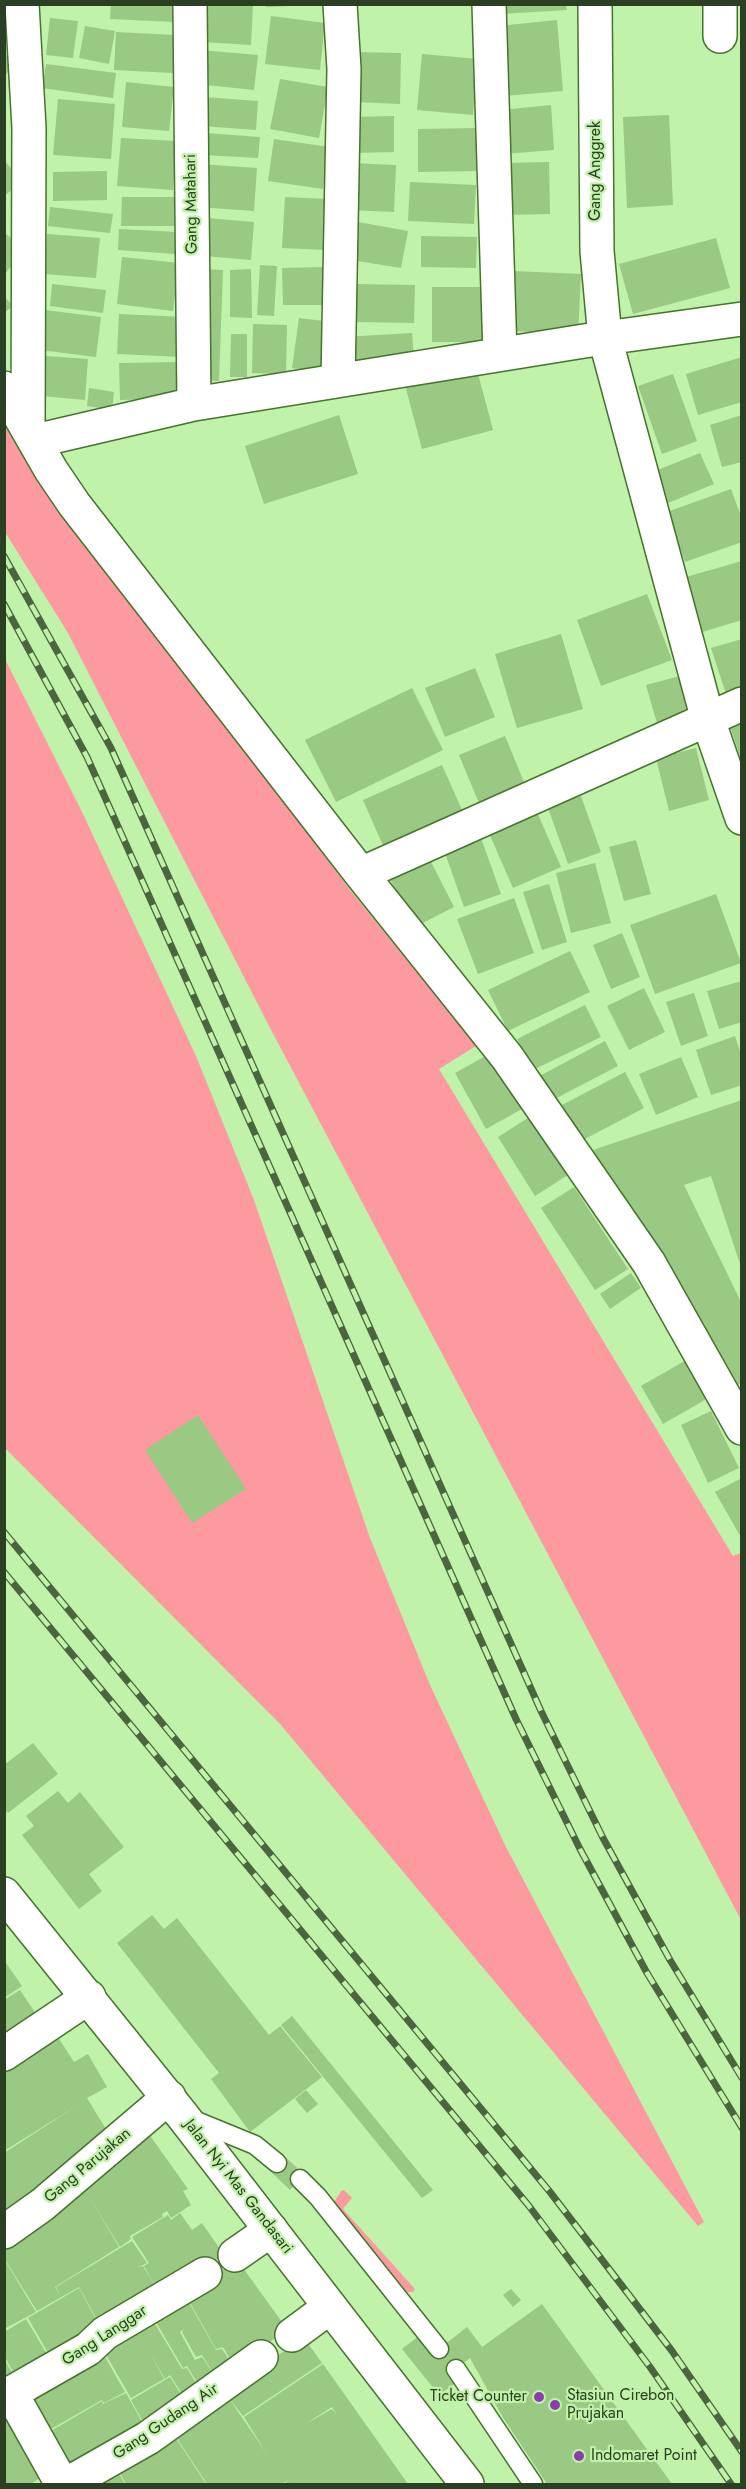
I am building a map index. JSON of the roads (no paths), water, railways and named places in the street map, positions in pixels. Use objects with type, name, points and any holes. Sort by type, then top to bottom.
[{"type":"street","points":[[22,4],[29,128],[32,435]]},
{"type":"street","name":"Gang Matahari","points":[[189,4],[194,404]]},
{"type":"street","points":[[338,380],[344,69],[340,4]]},
{"type":"street","points":[[489,4],[500,354]]},
{"type":"street","name":"Gang Anggrek","points":[[596,4],[597,251],[605,338],[708,720],[741,818]]},
{"type":"street","points":[[4,101],[29,128]]},
{"type":"street","points":[[32,435],[194,404],[338,380],[741,319]]},
{"type":"street","points":[[4,388],[51,470],[74,504],[361,874],[507,1057],[649,1263],[741,1428]]},
{"type":"street","points":[[361,874],[741,704]]},
{"type":"street","name":"Jalan Nyi Mas Gandasari","points":[[4,1894],[175,2106],[467,2484]]},
{"type":"street","points":[[4,2054],[89,1997]]},
{"type":"street","name":"Gang Parujakan","points":[[4,2232],[175,2106]]},
{"type":"street","points":[[235,2255],[272,2230]]},
{"type":"street","name":"Gang Langgar","points":[[8,2395],[88,2349],[105,2333],[205,2274]]},
{"type":"street","points":[[292,2335],[330,2307]]},
{"type":"street","name":"Gang Gudang Air","points":[[68,2484],[148,2438],[261,2357]]},
{"type":"street","points":[[8,2395],[62,2484]]},
{"type":"lane","points":[[175,2106],[255,2145],[277,2163]]},
{"type":"lane","points":[[300,2180],[318,2197],[439,2349]]},
{"type":"lane","points":[[456,2369],[533,2484]]},
{"type":"railway","points":[[4,556],[111,748],[541,1711],[603,1838],[670,1960],[742,2078]]},
{"type":"railway","points":[[4,604],[87,757],[516,1719],[580,1849],[647,1973],[742,2128]]},
{"type":"railway","points":[[4,1532],[550,2192],[672,2351],[742,2452]]},
{"type":"railway","points":[[4,1572],[529,2206],[650,2367],[731,2484]]},
{"type":"place","name":"Ticket Counter","points":[[539,2397]]},
{"type":"place","name":"Stasiun Cirebon Prujakan","points":[[555,2405]]},
{"type":"place","name":"Indomaret Point","points":[[579,2456]]}]
